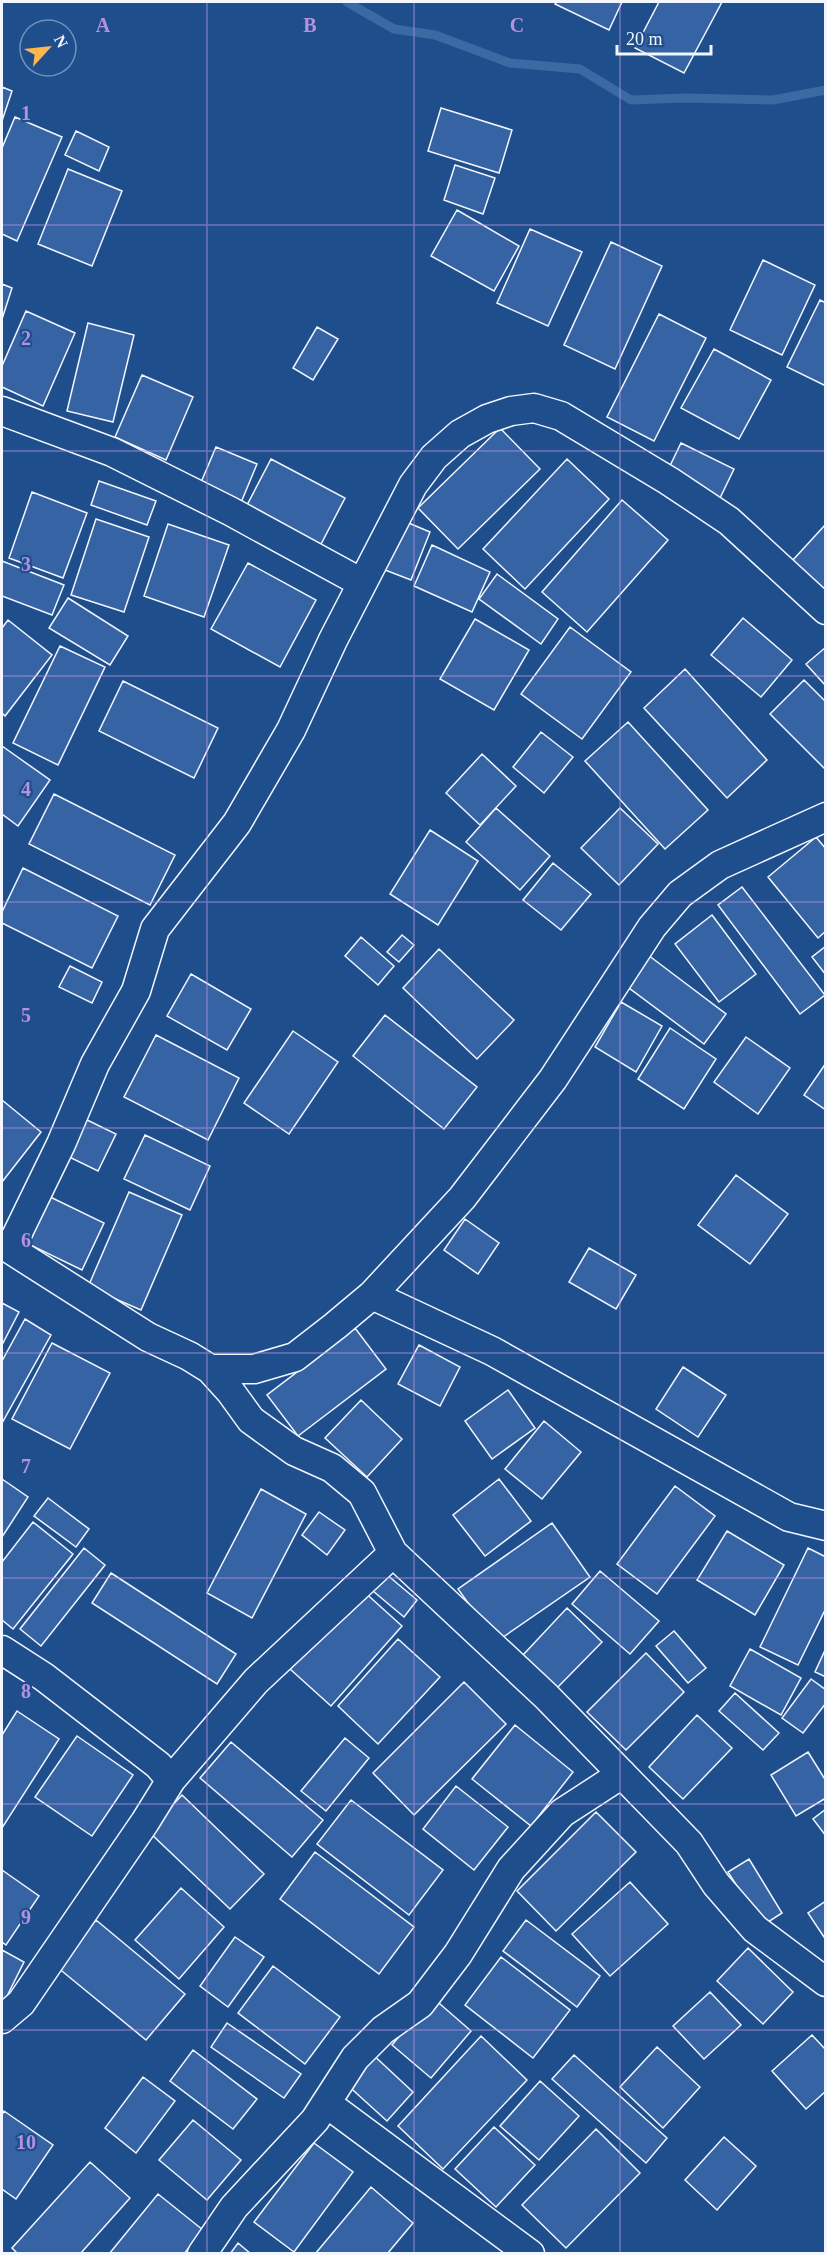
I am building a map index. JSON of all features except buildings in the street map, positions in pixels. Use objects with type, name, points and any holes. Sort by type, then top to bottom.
[{"type":"street","points":[[825,610],[729,521],[669,481],[561,416],[534,408],[511,411],[487,419],[460,434],[434,457],[413,485],[291,730],[237,823],[155,929],[136,991],[95,1064],[61,1144],[6,1246],[148,1337],[189,1356],[210,1369],[230,1390],[251,1420],[294,1451],[332,1468],[362,1493],[393,1553],[546,1696],[688,1843],[716,1884],[755,1929],[825,1982]]},
{"type":"street","points":[[2,411],[112,452],[230,511],[362,584]]},
{"type":"street","points":[[210,1369],[254,1369],[294,1357],[372,1294],[462,1198],[554,1079],[652,927],[681,894],[720,865],[825,817]]},
{"type":"street","points":[[372,1294],[492,1351],[789,1516],[825,1526]]},
{"type":"street","points":[[2,2019],[21,2003],[145,1822],[171,1780],[256,1681],[393,1553]]},
{"type":"street","points":[[2,1650],[63,1692],[158,1765],[171,1780]]},
{"type":"street","points":[[202,2253],[234,2207],[315,2120],[355,2058],[370,2042],[420,2004],[458,1954],[511,1869],[562,1813],[621,1774]]},
{"type":"street","points":[[326,2103],[530,2253]]},
{"type":"waterway","points":[[347,2],[394,29],[435,35],[510,63],[580,69],[631,100],[684,98],[773,100],[826,90]]}]
